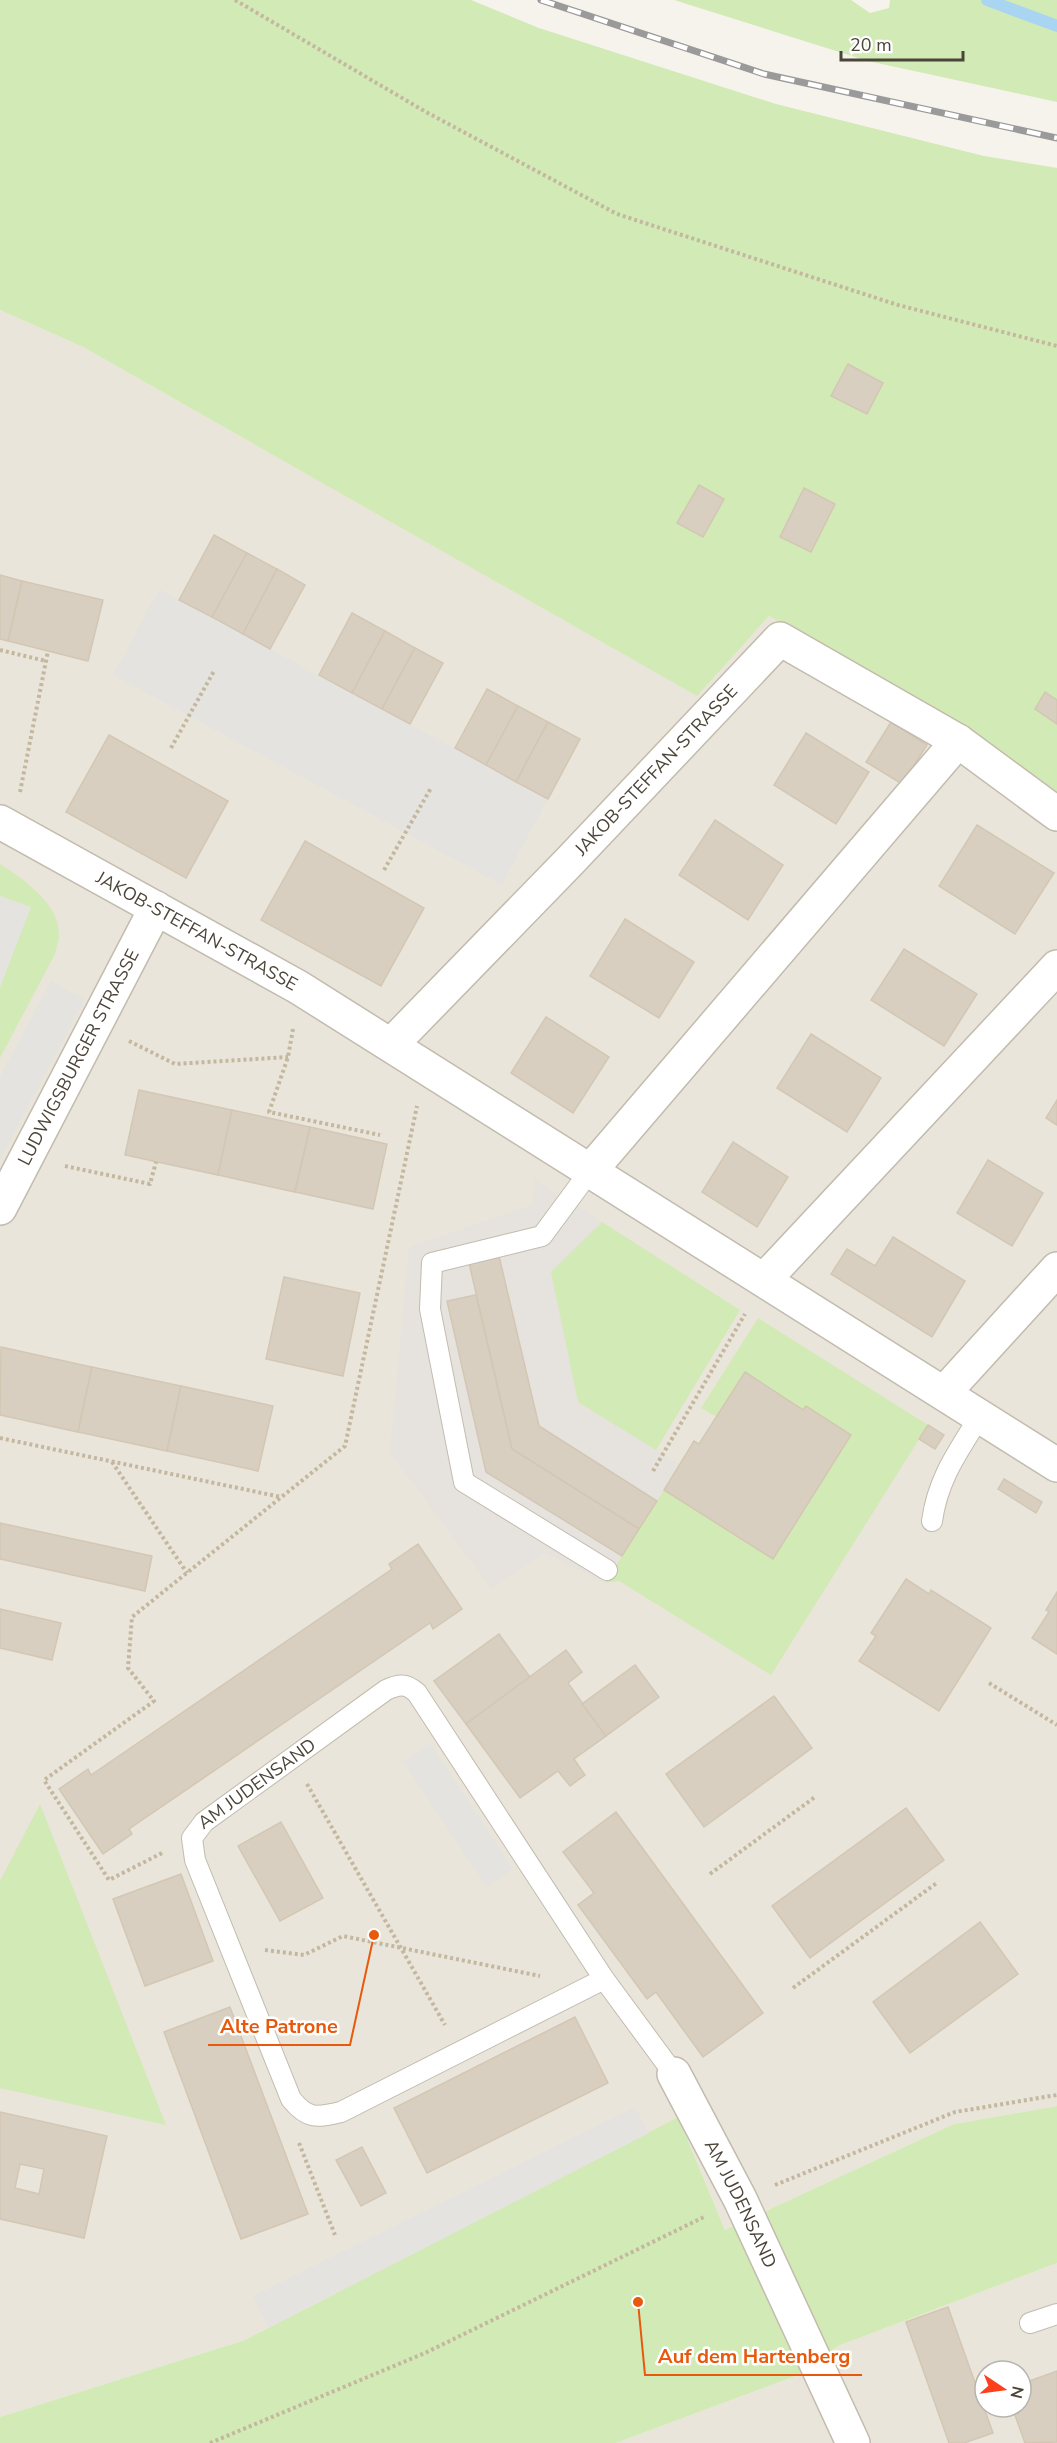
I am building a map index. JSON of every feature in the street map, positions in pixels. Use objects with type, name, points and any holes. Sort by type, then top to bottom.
[{"type":"street","name":"JAKOB-STEFFAN-STRASSE","points":[[391,1045],[569,862],[780,639],[958,741],[1057,814]]},
{"type":"street","points":[[590,1171],[958,741]]},
{"type":"street","name":"JAKOB-STEFFAN-STRASSE","points":[[6,825],[49,851],[298,987],[1057,1465]]},
{"type":"street","name":"LUDWIGSBURGER STRASSE","points":[[0,1208],[156,908]]},
{"type":"street","points":[[764,1280],[1057,967]]},
{"type":"street","points":[[944,1393],[1057,1269]]},
{"type":"street","name":"AM JUDENSAND","points":[[674,2074],[740,2199],[854,2443]]},
{"type":"lane","points":[[590,1171],[542,1236],[432,1263],[430,1310],[464,1482],[607,1570]]},
{"type":"lane","points":[[932,1521],[935,1498],[946,1471],[980,1416]]},
{"type":"lane","name":"AM JUDENSAND","points":[[300,2111],[291,2099],[195,1860],[192,1838],[204,1822],[386,1690],[397,1685],[408,1685],[417,1693],[604,1979],[674,2074]]},
{"type":"lane","points":[[300,2111],[308,2115],[325,2116],[340,2112],[604,1979]]},
{"type":"lane","points":[[1029,2323],[1057,2314]]},
{"type":"path","points":[[235,0],[426,112],[617,214],[898,305],[1057,346]]},
{"type":"path","points":[[0,650],[46,661]]},
{"type":"path","points":[[6,825],[48,651]]},
{"type":"path","points":[[171,748],[214,671]]},
{"type":"path","points":[[384,870],[431,788]]},
{"type":"path","points":[[95,1025],[175,1064],[288,1058]]},
{"type":"path","points":[[293,1032],[288,1058],[269,1112],[380,1135]]},
{"type":"path","points":[[192,1838],[109,1880],[44,1780],[154,1701],[129,1668],[132,1617],[345,1446],[426,1068]]},
{"type":"path","points":[[26,1157],[150,1184],[156,1162]]},
{"type":"path","points":[[653,1471],[764,1280]]},
{"type":"path","points":[[0,1438],[281,1497]]},
{"type":"path","points":[[112,1461],[187,1573]]},
{"type":"path","points":[[989,1683],[1057,1725]]},
{"type":"path","points":[[291,1758],[460,2051]]},
{"type":"path","points":[[710,1874],[815,1797]]},
{"type":"path","points":[[793,1988],[938,1882]]},
{"type":"path","points":[[231,1947],[304,1955],[343,1936],[567,1981],[583,1989]]},
{"type":"path","points":[[210,2443],[425,2353],[740,2199],[955,2112],[1057,2096]]},
{"type":"path","points":[[300,2111],[296,2134],[335,2235]]},
{"type":"shaded area","points":[[0,310],[83,347],[696,695],[769,616],[982,740],[1057,796],[1057,2106],[954,2124],[725,2230],[678,2117],[245,2340],[0,2417]]},
{"type":"shaded area","points":[[159,589],[548,799],[502,885],[113,675]]},
{"type":"shaded area","points":[[0,896],[31,907],[0,987]]},
{"type":"shaded area","points":[[51,981],[85,999],[0,1159],[0,1077]]},
{"type":"shaded area","points":[[535,1179],[602,1222],[551,1272],[578,1402],[679,1464],[605,1583],[545,1553],[491,1589],[390,1452],[409,1247],[532,1205]]},
{"type":"shaded area","points":[[430,1743],[513,1869],[487,1887],[403,1761]]},
{"type":"shaded area","points":[[635,2107],[649,2133],[268,2328],[253,2296]]},
{"type":"shaded area","points":[[1057,2263],[1057,2443],[616,2443],[801,2374],[838,2346]]},
{"type":"green space","points":[[0,0],[471,0],[539,28],[776,104],[984,156],[1057,168],[1057,796],[982,740],[769,616],[697,696],[83,347],[0,310]]},
{"type":"green space","points":[[674,0],[851,0],[870,13],[889,8],[890,0],[1057,0],[1057,102],[868,61]]},
{"type":"green space","points":[[0,864],[29,885],[47,903],[58,924],[59,935],[55,954],[0,1058],[0,987],[30,908],[0,896]]},
{"type":"green space","points":[[602,1222],[740,1310],[656,1450],[578,1402],[551,1272]]},
{"type":"green space","points":[[758,1318],[928,1425],[771,1675],[619,1581],[605,1583],[664,1490],[773,1559],[851,1435],[806,1406],[803,1410],[745,1373],[717,1417],[701,1408]]},
{"type":"green space","points":[[40,1804],[166,2125],[0,2088],[0,1881]]},
{"type":"green space","points":[[1057,2106],[1057,2263],[838,2346],[801,2374],[616,2443],[0,2443],[0,2417],[245,2340],[678,2117],[725,2230],[954,2124]]},
{"type":"building","points":[[848,364],[883,383],[867,414],[831,396]]},
{"type":"building","points":[[699,485],[724,499],[703,537],[677,523]]},
{"type":"building","points":[[804,488],[835,504],[811,552],[780,537]]},
{"type":"building","points":[[214,535],[247,553],[212,617],[179,600]]},
{"type":"building","points":[[247,553],[277,569],[243,634],[212,617]]},
{"type":"building","points":[[277,569],[305,585],[270,649],[243,634]]},
{"type":"building","points":[[0,575],[22,581],[8,641],[0,639]]},
{"type":"building","points":[[22,581],[103,600],[88,661],[8,641]]},
{"type":"building","points":[[352,613],[385,631],[352,693],[319,675]]},
{"type":"building","points":[[385,631],[415,648],[382,709],[352,693]]},
{"type":"building","points":[[415,648],[443,663],[410,724],[382,709]]},
{"type":"building","points":[[487,689],[518,706],[486,765],[455,748]]},
{"type":"building","points":[[1045,692],[1057,700],[1057,724],[1035,709]]},
{"type":"building","points":[[518,706],[548,722],[516,782],[486,765]]},
{"type":"building","points":[[548,722],[580,739],[548,799],[516,782]]},
{"type":"building","points":[[891,722],[927,745],[902,784],[866,762]]},
{"type":"building","points":[[806,733],[869,772],[836,824],[774,785]]},
{"type":"building","points":[[109,735],[228,801],[186,878],[66,812]]},
{"type":"building","points":[[715,820],[783,865],[748,920],[679,875]]},
{"type":"building","points":[[977,825],[1054,873],[1015,934],[939,886]]},
{"type":"building","points":[[305,841],[424,908],[381,986],[261,920]]},
{"type":"building","points":[[625,919],[694,962],[659,1018],[590,976]]},
{"type":"building","points":[[904,949],[977,994],[944,1046],[871,1000]]},
{"type":"building","points":[[546,1017],[609,1057],[573,1113],[511,1073]]},
{"type":"building","points":[[811,1034],[881,1078],[847,1132],[777,1088]]},
{"type":"building","points":[[139,1090],[232,1110],[218,1175],[125,1155]]},
{"type":"building","points":[[1057,1100],[1057,1125],[1046,1118]]},
{"type":"building","points":[[232,1110],[310,1127],[295,1192],[218,1175]]},
{"type":"building","points":[[310,1127],[387,1144],[373,1209],[295,1192]]},
{"type":"building","points":[[733,1142],[788,1177],[757,1227],[702,1192]]},
{"type":"building","points":[[988,1160],[1043,1193],[1012,1246],[957,1213]]},
{"type":"building","points":[[893,1237],[965,1281],[932,1337],[831,1274],[847,1249],[875,1266]]},
{"type":"building","points":[[499,1256],[539,1426],[657,1501],[639,1529],[512,1449],[469,1263]]},
{"type":"building","points":[[284,1277],[360,1293],[343,1376],[266,1359]]},
{"type":"building","points":[[476,1295],[512,1449],[639,1529],[622,1556],[486,1472],[447,1301]]},
{"type":"building","points":[[1,1347],[92,1367],[78,1432],[0,1415]]},
{"type":"building","points":[[92,1367],[181,1386],[167,1451],[78,1432]]},
{"type":"building","points":[[745,1372],[803,1410],[806,1406],[851,1435],[773,1559],[664,1490],[694,1441],[699,1444]]},
{"type":"building","points":[[181,1386],[273,1406],[258,1471],[167,1451]]},
{"type":"building","points":[[928,1425],[944,1435],[935,1449],[919,1439]]},
{"type":"building","points":[[1004,1479],[1042,1502],[1036,1513],[998,1489]]},
{"type":"building","points":[[0,1523],[152,1556],[145,1591],[0,1559]]},
{"type":"building","points":[[418,1544],[462,1609],[433,1629],[430,1623],[129,1829],[132,1834],[103,1854],[59,1789],[88,1769],[91,1775],[392,1569],[389,1564]]},
{"type":"building","points":[[906,1579],[929,1594],[931,1590],[991,1628],[939,1711],[859,1661],[876,1636],[871,1633]]},
{"type":"building","points":[[1057,1592],[1057,1654],[1032,1638],[1049,1612],[1046,1610]]},
{"type":"building","points":[[0,1609],[61,1623],[52,1660],[0,1648]]},
{"type":"building","points":[[499,1634],[530,1677],[466,1724],[434,1681]]},
{"type":"building","points":[[566,1650],[582,1672],[568,1683],[606,1736],[574,1759],[585,1775],[570,1786],[558,1771],[520,1798],[466,1724]]},
{"type":"building","points":[[635,1665],[659,1697],[606,1736],[582,1704]]},
{"type":"building","points":[[774,1696],[812,1748],[704,1827],[666,1774]]},
{"type":"building","points":[[906,1808],[944,1860],[810,1958],[772,1906]]},
{"type":"building","points":[[616,1812],[763,2013],[703,2057],[656,1992],[647,1999],[578,1905],[594,1893],[563,1852]]},
{"type":"building","points":[[281,1822],[323,1898],[280,1921],[238,1846]]},
{"type":"building","points":[[181,1874],[213,1961],[145,1986],[113,1899]]},
{"type":"building","points":[[980,1922],[1018,1974],[910,2053],[873,2002]]},
{"type":"building","points":[[230,2007],[308,2214],[241,2239],[164,2032]]},
{"type":"building","points":[[575,2017],[608,2083],[427,2173],[394,2108]]},
{"type":"building","points":[[0,2112],[107,2136],[84,2238],[0,2219]],"holes":[[[20,2164],[44,2169],[39,2194],[15,2188]]]},
{"type":"building","points":[[362,2147],[386,2193],[361,2206],[336,2160]]},
{"type":"building","points":[[948,2307],[973,2377],[973,2419],[988,2419],[993,2433],[964,2443],[949,2443],[906,2322]]},
{"type":"building","points":[[1057,2371],[1057,2442],[1025,2443],[1016,2419],[1033,2419],[1033,2380]]},
{"type":"waterway","points":[[987,0],[1057,26]]},
{"type":"railway","points":[[541,0],[764,74],[1057,138]]},
{"type":"place","name":"Alte Patrone","points":[[374,1935]]},
{"type":"place","name":"Auf dem Hartenberg","points":[[638,2302]]}]
